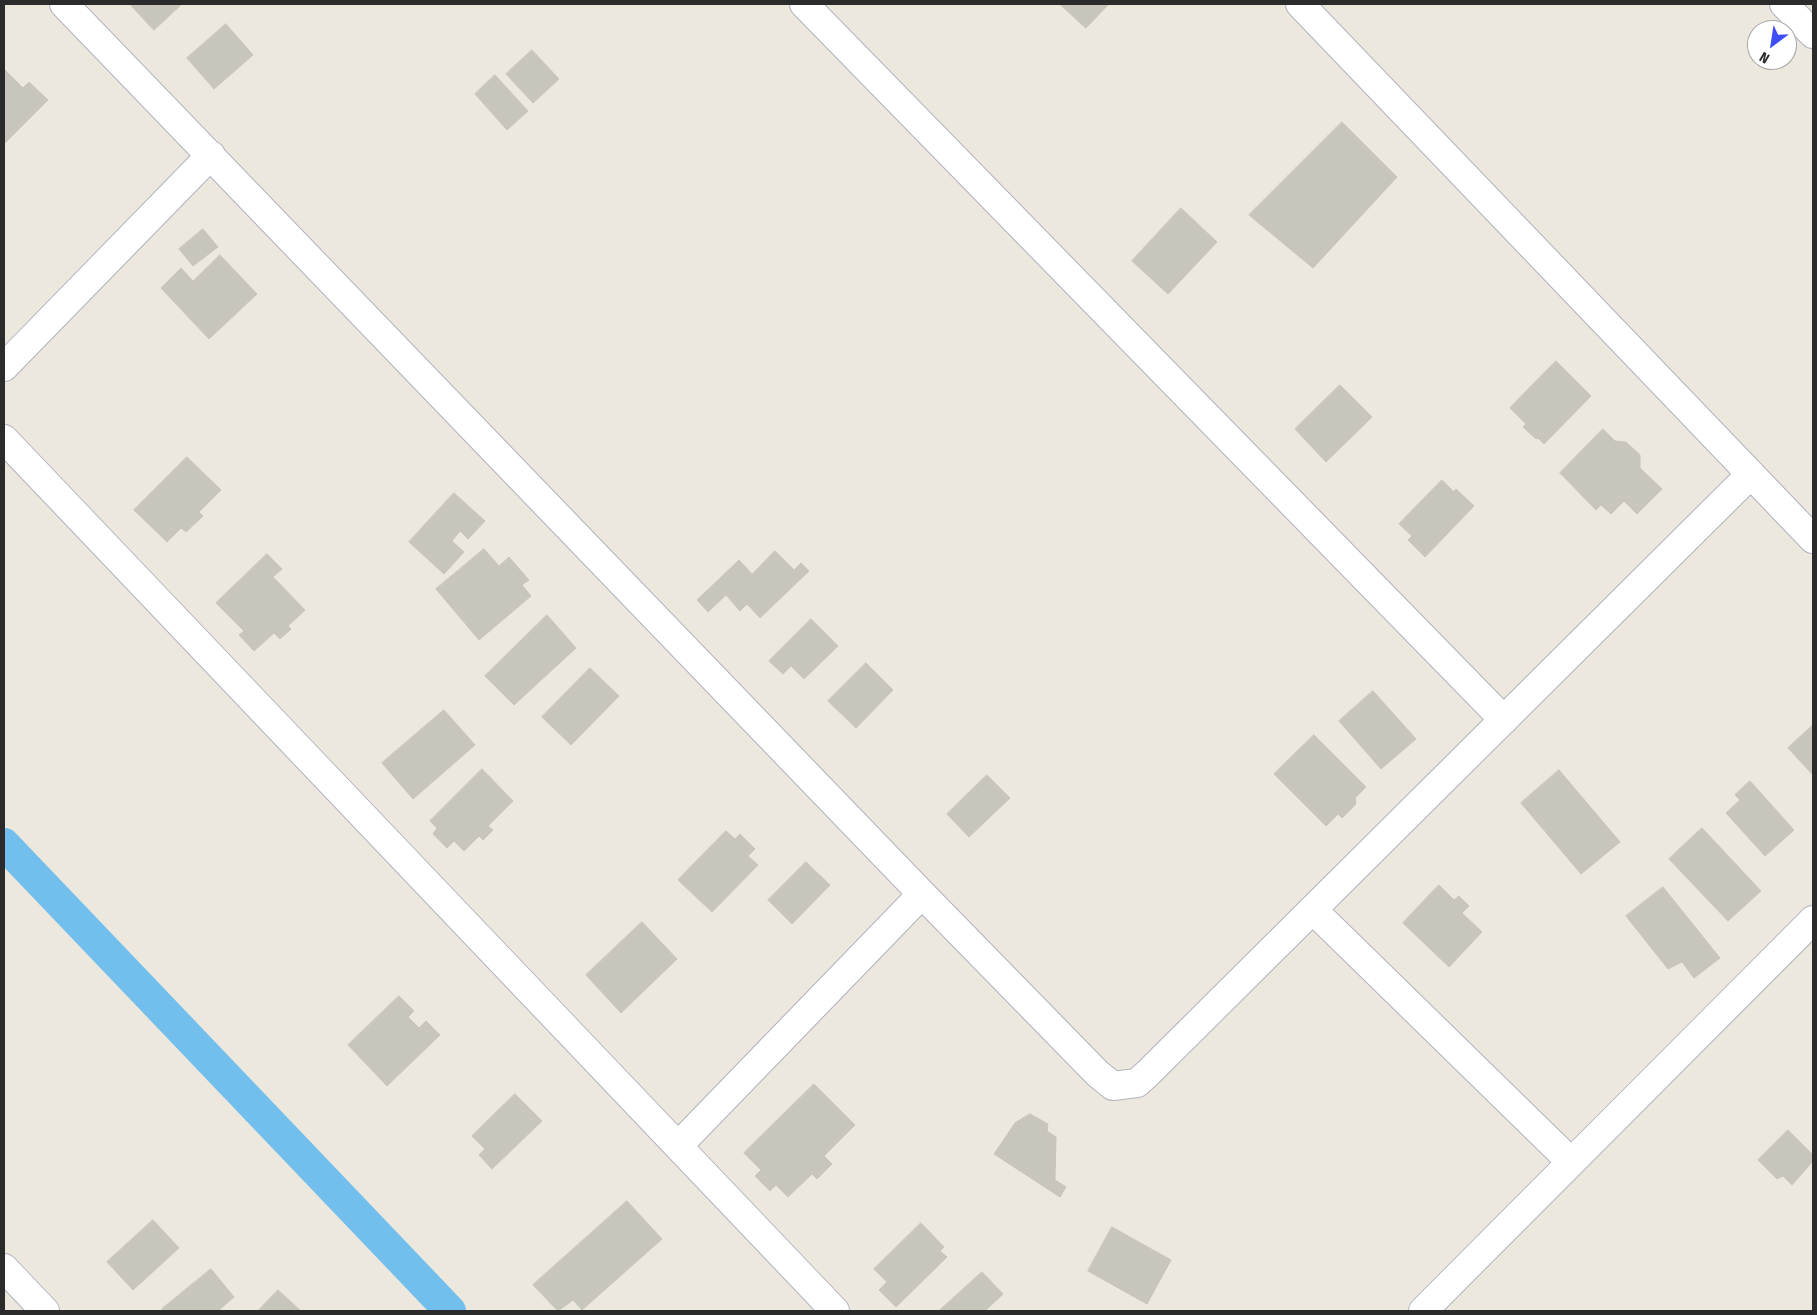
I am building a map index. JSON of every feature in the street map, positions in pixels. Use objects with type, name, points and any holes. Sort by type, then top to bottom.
[{"type":"street","points":[[64,4],[922,894],[1113,1086],[1137,1083],[1751,474]]},
{"type":"street","points":[[804,4],[1504,720]]},
{"type":"street","points":[[1300,4],[1813,539]]},
{"type":"street","points":[[1784,4],[1813,34]]},
{"type":"street","points":[[4,367],[211,155]]},
{"type":"street","points":[[4,438],[835,1311]]},
{"type":"street","points":[[678,1146],[922,894]]},
{"type":"street","points":[[1313,910],[1571,1162]]},
{"type":"street","points":[[1423,1311],[1813,920]]},
{"type":"street","points":[[8,1281],[45,1311]]},
{"type":"building","points":[[130,4],[182,4],[154,30]]},
{"type":"building","points":[[1060,4],[1109,4],[1086,28]]},
{"type":"building","points":[[226,24],[253,55],[214,89],[187,58]]},
{"type":"building","points":[[532,50],[559,79],[533,103],[506,74]]},
{"type":"building","points":[[4,71],[23,88],[29,82],[48,100],[4,144]]},
{"type":"building","points":[[495,75],[528,111],[507,130],[475,94]]},
{"type":"building","points":[[1342,122],[1397,177],[1313,268],[1249,215]]},
{"type":"building","points":[[1181,208],[1217,242],[1168,294],[1132,261]]},
{"type":"building","points":[[203,229],[218,247],[193,266],[179,249]]},
{"type":"building","points":[[220,255],[257,294],[209,339],[161,288],[181,268],[193,281]]},
{"type":"building","points":[[1556,361],[1591,396],[1544,444],[1523,427],[1526,424],[1510,408]]},
{"type":"building","points":[[1340,385],[1372,417],[1326,462],[1295,429]]},
{"type":"building","points":[[1603,429],[1615,441],[1626,442],[1640,455],[1640,468],[1662,489],[1637,514],[1624,501],[1611,514],[1601,505],[1596,510],[1560,473]]},
{"type":"building","points":[[187,457],[221,490],[199,512],[203,516],[186,532],[181,528],[167,542],[134,510]]},
{"type":"building","points":[[1442,480],[1454,492],[1456,489],[1474,506],[1425,557],[1408,540],[1412,536],[1399,524]]},
{"type":"building","points":[[454,493],[485,521],[468,539],[460,531],[452,541],[464,552],[444,574],[409,542]]},
{"type":"building","points":[[484,549],[499,566],[509,557],[529,580],[522,585],[531,596],[479,640],[436,589]]},
{"type":"building","points":[[775,551],[794,570],[801,563],[809,571],[760,618],[747,604],[740,611],[726,595],[708,612],[697,600],[739,560],[752,574]]},
{"type":"building","points":[[267,554],[282,569],[273,577],[305,610],[288,626],[291,629],[280,639],[274,633],[254,651],[239,635],[244,631],[216,603]]},
{"type":"building","points":[[547,615],[576,648],[514,705],[485,676]]},
{"type":"building","points":[[811,619],[838,646],[804,679],[791,666],[783,674],[769,661]]},
{"type":"building","points":[[866,663],[893,690],[856,728],[828,701]]},
{"type":"building","points":[[590,668],[619,696],[571,745],[542,717]]},
{"type":"building","points":[[1373,691],[1416,739],[1381,769],[1339,721]]},
{"type":"building","points":[[444,710],[475,745],[413,799],[382,763]]},
{"type":"building","points":[[1813,725],[1813,775],[1788,748]]},
{"type":"building","points":[[1314,735],[1366,787],[1355,798],[1356,804],[1342,818],[1338,814],[1326,826],[1274,774]]},
{"type":"building","points":[[482,769],[513,801],[488,826],[493,830],[483,840],[479,836],[464,851],[454,841],[447,848],[433,834],[437,828],[430,821]]},
{"type":"building","points":[[1559,770],[1620,842],[1581,874],[1521,803]]},
{"type":"building","points":[[987,775],[1010,798],[969,837],[947,814]]},
{"type":"building","points":[[1750,781],[1794,830],[1765,856],[1726,813],[1740,800],[1735,795]]},
{"type":"building","points":[[1702,828],[1761,891],[1728,921],[1669,859]]},
{"type":"building","points":[[726,831],[735,839],[740,834],[755,849],[748,856],[758,865],[712,912],[678,880]]},
{"type":"building","points":[[806,862],[830,885],[792,924],[768,900]]},
{"type":"building","points":[[1439,885],[1454,900],[1459,896],[1469,906],[1462,913],[1482,932],[1449,967],[1403,923]]},
{"type":"building","points":[[1663,887],[1720,958],[1694,978],[1682,962],[1668,969],[1626,916]]},
{"type":"building","points":[[642,922],[677,959],[621,1013],[586,975]]},
{"type":"building","points":[[399,996],[414,1011],[408,1017],[419,1028],[426,1021],[440,1035],[387,1086],[348,1045]]},
{"type":"building","points":[[814,1084],[855,1125],[824,1156],[832,1164],[817,1179],[812,1174],[788,1197],[776,1185],[770,1191],[755,1176],[761,1170],[744,1153]]},
{"type":"building","points":[[515,1094],[542,1121],[492,1169],[479,1155],[485,1149],[472,1136]]},
{"type":"building","points":[[1030,1114],[1048,1124],[1047,1131],[1056,1137],[1055,1180],[1066,1187],[1060,1197],[994,1154],[1015,1123]]},
{"type":"building","points":[[1788,1130],[1813,1155],[1813,1161],[1792,1185],[1783,1176],[1777,1179],[1758,1160]]},
{"type":"building","points":[[627,1201],[662,1239],[582,1310],[573,1300],[558,1311],[533,1285]]},
{"type":"building","points":[[153,1220],[179,1248],[133,1290],[107,1262]]},
{"type":"building","points":[[921,1223],[944,1247],[940,1251],[947,1257],[896,1307],[879,1290],[887,1282],[874,1269]]},
{"type":"building","points":[[1112,1227],[1171,1260],[1147,1304],[1088,1271]]},
{"type":"building","points":[[211,1269],[234,1297],[218,1311],[163,1311],[162,1309]]},
{"type":"building","points":[[982,1272],[1003,1294],[985,1311],[939,1311]]},
{"type":"building","points":[[278,1290],[301,1311],[258,1311]]},
{"type":"waterway","points":[[4,844],[450,1311]]}]
